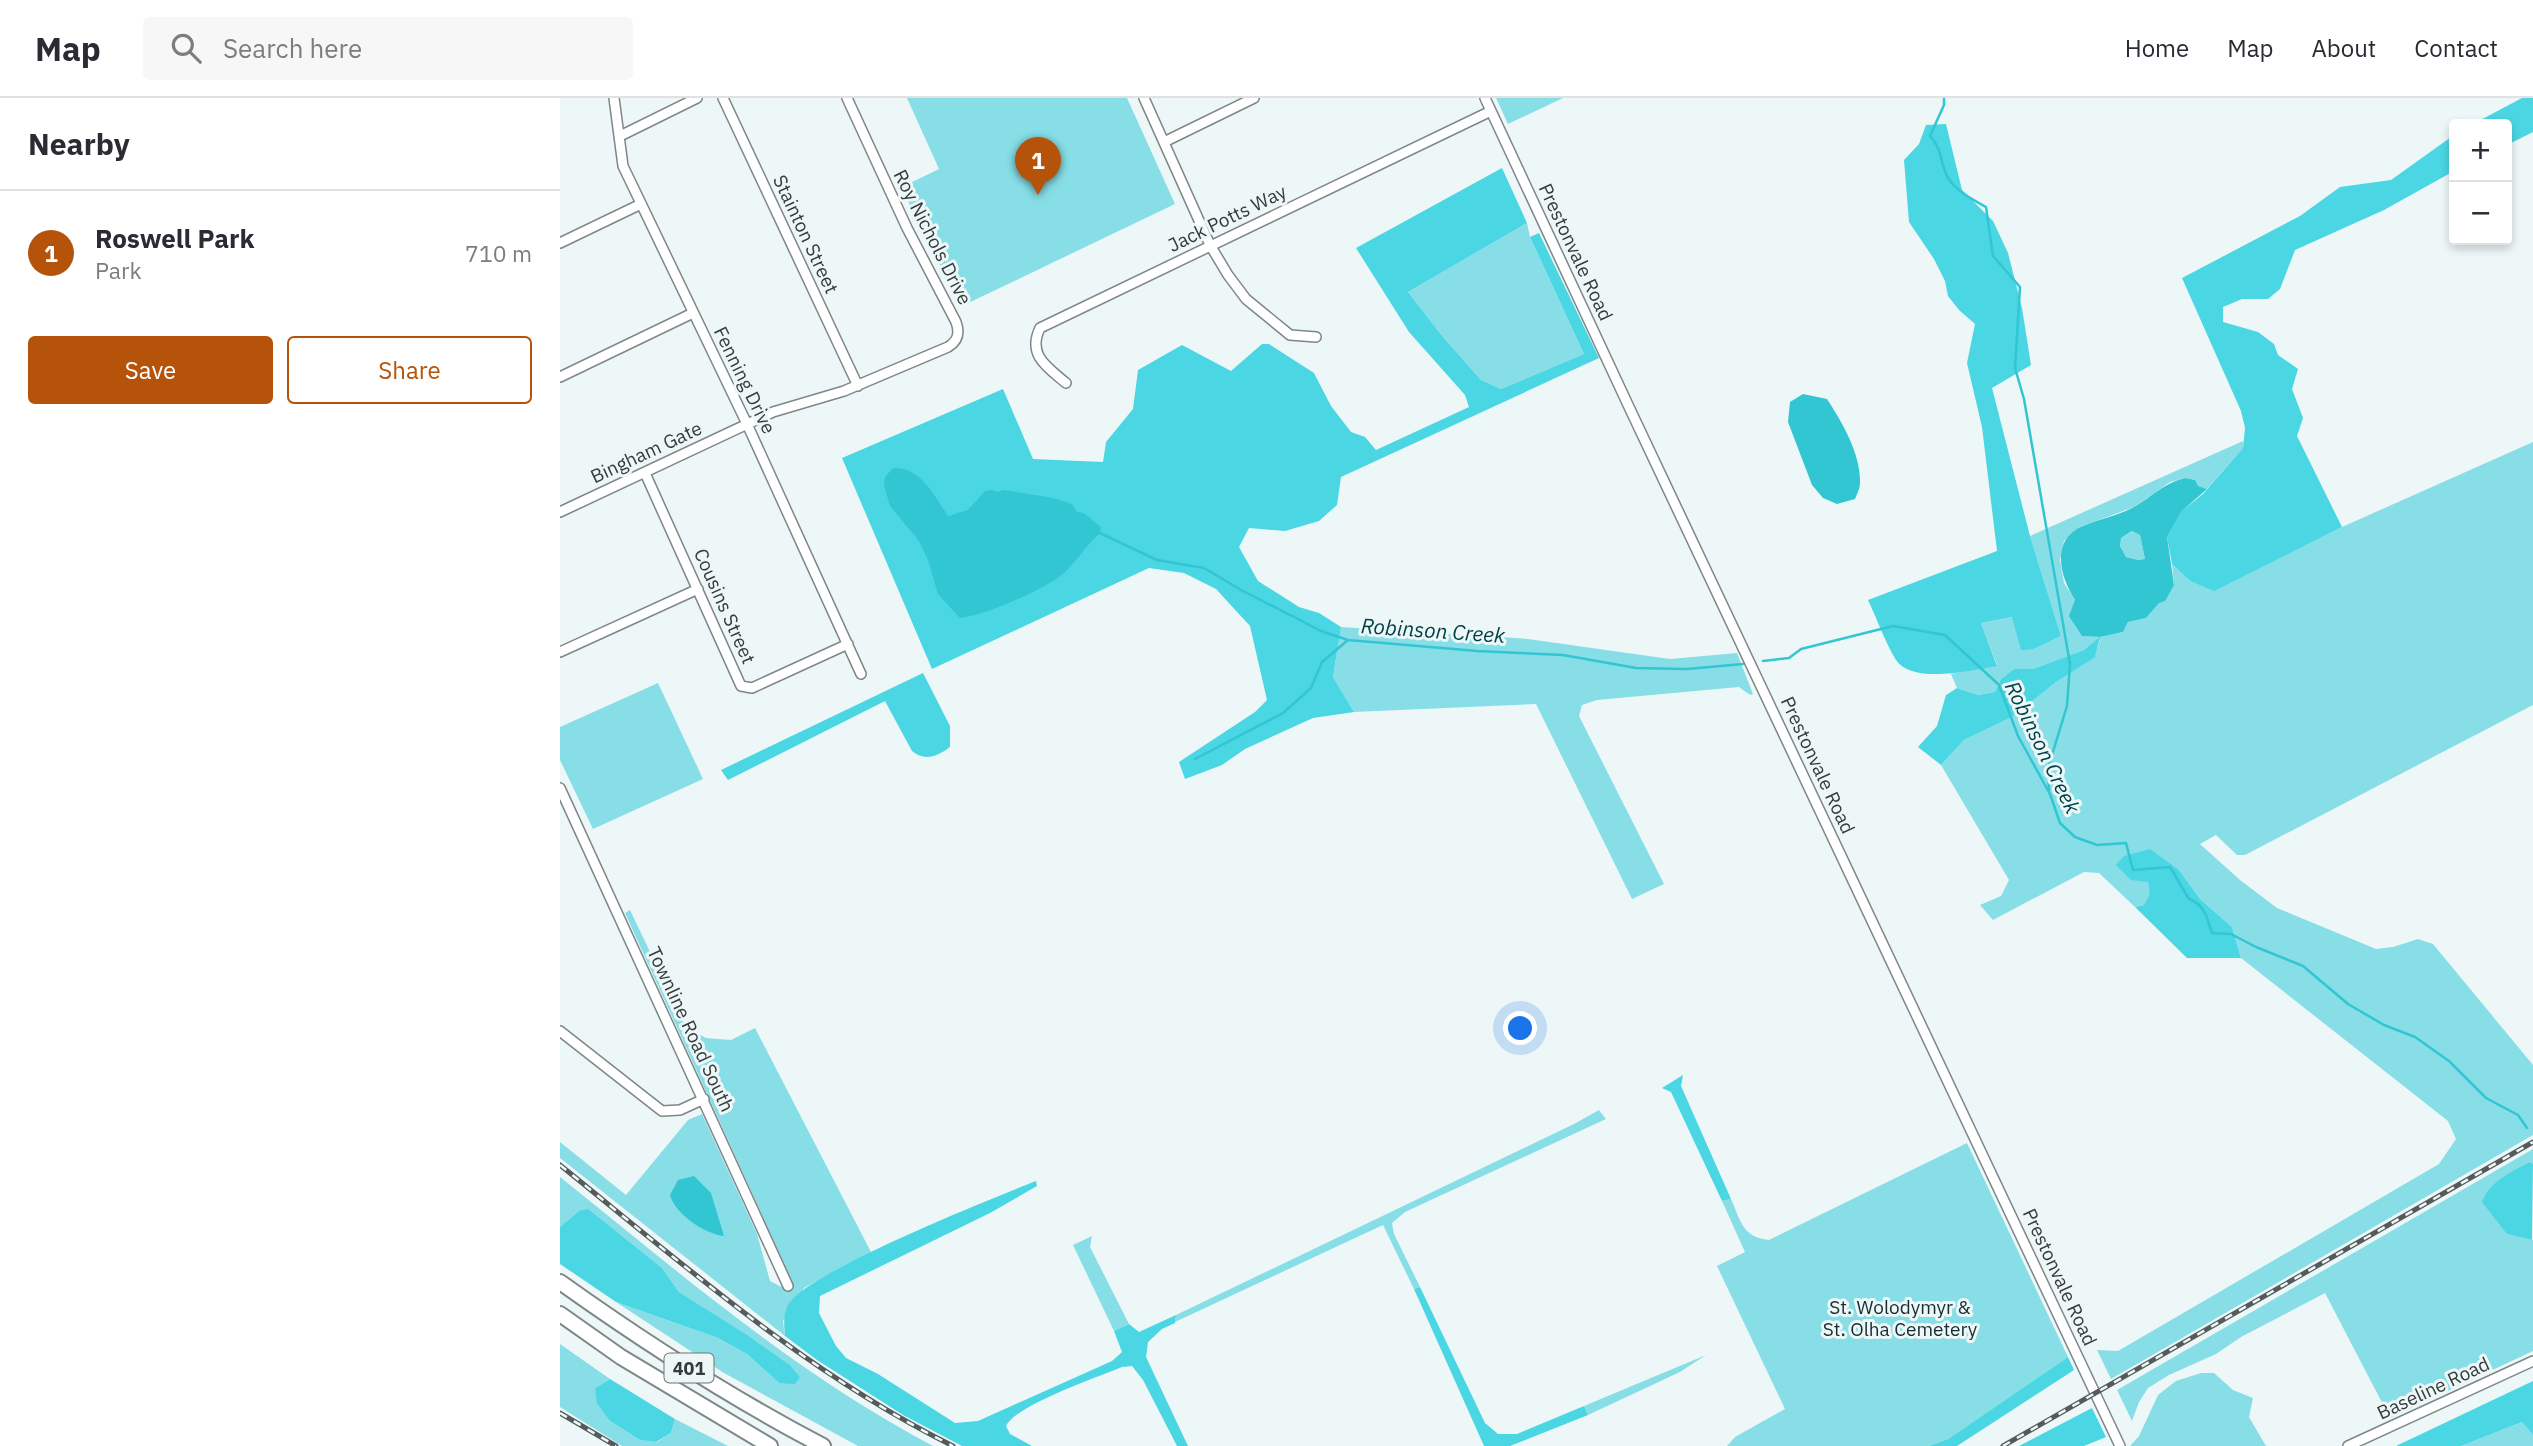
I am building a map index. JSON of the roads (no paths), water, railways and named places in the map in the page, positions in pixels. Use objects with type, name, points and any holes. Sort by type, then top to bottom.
[{"type":"highway","name":"401","points":[[560,1282],[618,1323],[730,1394],[823,1446]]},
{"type":"highway","name":"401","points":[[560,1314],[621,1357],[770,1446]]},
{"type":"street","name":"Fenning Drive","points":[[614,98],[623,166],[747,424],[861,674]]},
{"type":"street","points":[[620,136],[697,98]]},
{"type":"street","name":"Stainton Street","points":[[723,98],[858,386]]},
{"type":"street","name":"Roy Nichols Drive","points":[[747,424],[773,412],[858,386],[948,347],[959,332],[847,98]]},
{"type":"street","points":[[1144,98],[1210,245],[1228,275],[1246,299],[1290,334],[1316,337]]},
{"type":"street","points":[[1164,142],[1254,98]]},
{"type":"street","name":"Prestonvale Road","points":[[1485,98],[2120,1446]]},
{"type":"street","name":"Jack Potts Way","points":[[1066,383],[1044,364],[1037,352],[1035,339],[1040,328],[1491,111]]},
{"type":"street","points":[[560,243],[641,204]]},
{"type":"street","points":[[560,377],[693,313]]},
{"type":"street","name":"Bingham Gate","points":[[560,512],[747,424]]},
{"type":"street","name":"Cousins Street","points":[[645,473],[741,685],[752,688],[848,644]]},
{"type":"street","points":[[560,652],[698,589]]},
{"type":"street","name":"Townline Road South","points":[[560,788],[788,1286]]},
{"type":"street","points":[[560,1031],[662,1111],[680,1111],[704,1099]]},
{"type":"street","name":"Baseline Road","points":[[2348,1446],[2533,1361]]},
{"type":"waterway","points":[[1944,98],[1944,105],[1930,136],[1937,146],[1950,181],[1964,194],[1986,207],[1993,256],[2020,287],[2015,368],[2024,399],[2070,664],[2067,706],[2048,768],[2049,791]]},
{"type":"waterway","name":"Robinson Creek","points":[[1100,533],[1157,560],[1204,568],[1321,631],[1348,640],[1563,655],[1636,668],[1687,669],[1743,664]]},
{"type":"waterway","name":"Robinson Creek","points":[[1763,661],[1789,658],[1801,649],[1893,626],[1945,635],[1999,685],[2018,736],[2050,794],[2060,823],[2075,837],[2097,845],[2126,843],[2133,870],[2170,867],[2189,899],[2202,908],[2212,933],[2231,934],[2303,966],[2348,1004],[2384,1025],[2415,1037],[2449,1061],[2486,1098],[2518,1115],[2527,1128]]},
{"type":"waterway","points":[[1195,759],[1283,713],[1311,688],[1322,662],[1348,640]]},
{"type":"railway","points":[[2003,1446],[2533,1142]]},
{"type":"railway","points":[[560,1165],[701,1279],[798,1352],[848,1386],[953,1446]]},
{"type":"railway","points":[[560,1413],[616,1446]]},
{"type":"place","name":"Roswell Park","points":[[1038,195]]},
{"type":"park label","name":"St. Wolodymyr & St. Olha Cemetery","points":[[1900,1318]]}]
